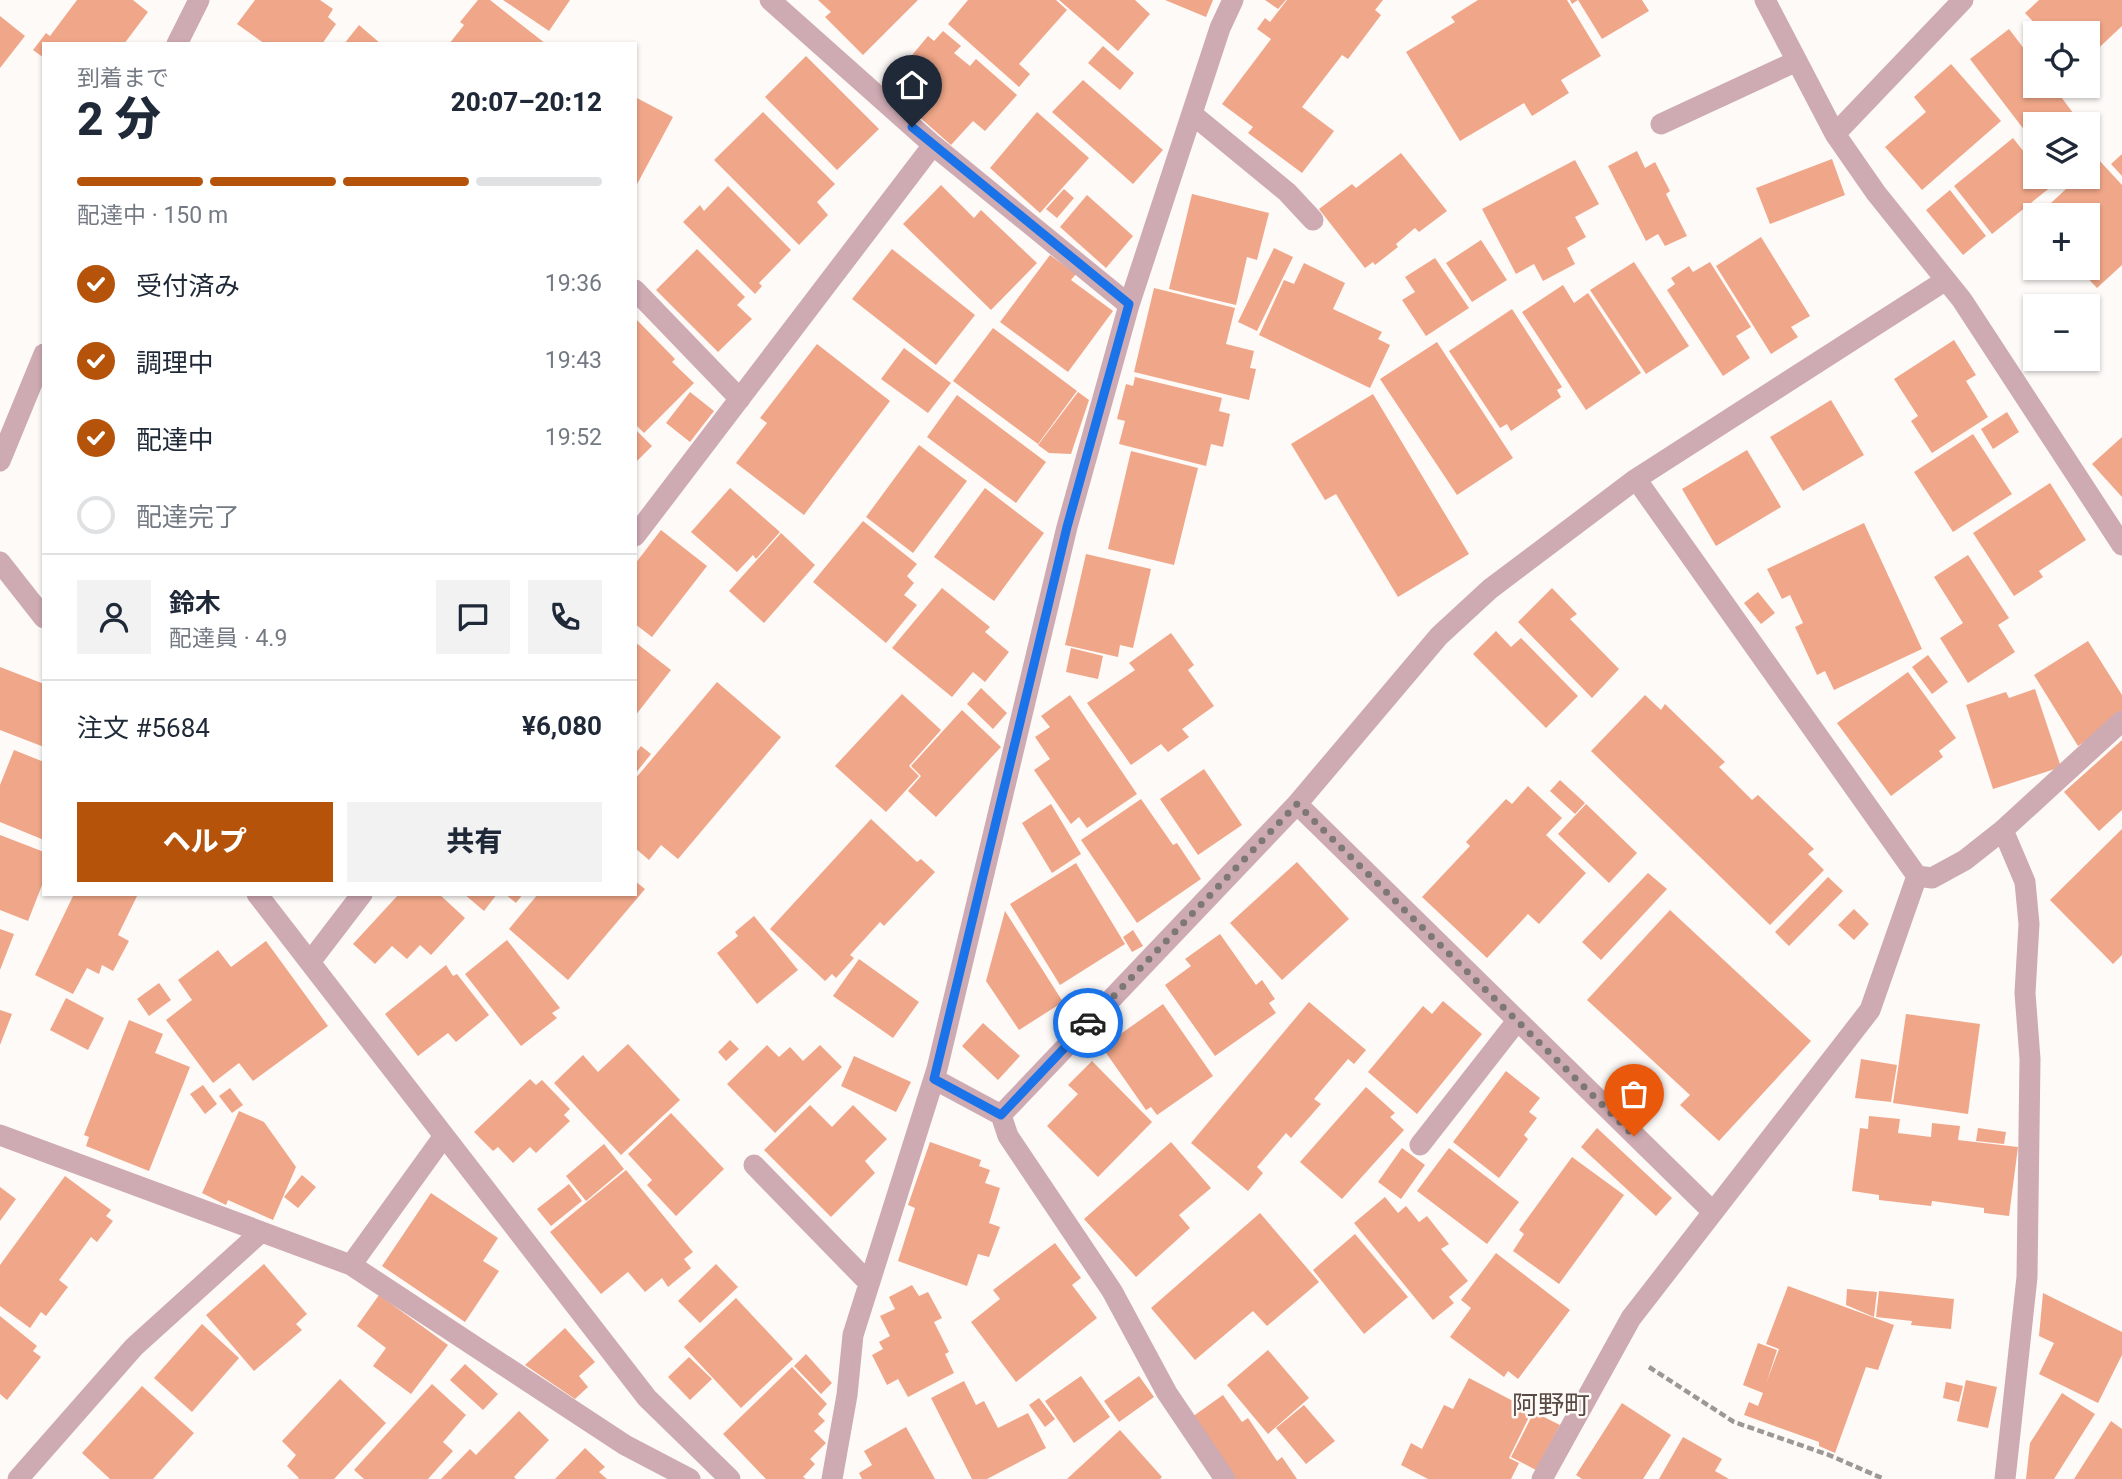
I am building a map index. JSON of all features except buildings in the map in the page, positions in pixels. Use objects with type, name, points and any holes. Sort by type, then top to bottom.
[{"type":"street","points":[[178,42],[199,0]]},
{"type":"street","points":[[770,0],[933,145],[1129,304]]},
{"type":"street","points":[[832,1479],[847,1395],[853,1335],[934,1079],[1067,527],[1129,304],[1220,28],[1233,0]]},
{"type":"street","points":[[1765,0],[1835,134],[1876,193],[1962,300],[2122,545]]},
{"type":"street","points":[[1835,134],[1963,0]]},
{"type":"street","points":[[1661,124],[1797,61]]},
{"type":"street","points":[[1192,114],[1287,192],[1312,220]]},
{"type":"street","points":[[637,533],[933,145]]},
{"type":"street","points":[[1001,1115],[1297,804],[1439,636],[1490,589],[1636,479],[1946,280]]},
{"type":"street","points":[[637,292],[740,399]]},
{"type":"street","points":[[0,461],[42,359]]},
{"type":"street","points":[[1636,479],[1917,876],[1931,878],[1965,860],[2003,830],[2122,721]]},
{"type":"street","points":[[0,562],[42,615]]},
{"type":"street","points":[[1297,804],[1713,1212]]},
{"type":"street","points":[[2003,830],[2025,882],[2029,924],[2025,993],[2030,1059],[2027,1277],[2006,1479]]},
{"type":"street","points":[[1542,1479],[1631,1318],[1870,1010],[1917,876]]},
{"type":"street","points":[[259,896],[647,1398],[730,1479]]},
{"type":"street","points":[[310,962],[360,896]]},
{"type":"street","points":[[1420,1144],[1517,1021]]},
{"type":"street","points":[[934,1079],[1001,1115],[1008,1136],[1112,1291],[1167,1393],[1225,1479]]},
{"type":"street","points":[[0,1135],[351,1265],[625,1445],[690,1479]]},
{"type":"street","points":[[351,1265],[444,1136]]},
{"type":"street","points":[[754,1165],[869,1283]]},
{"type":"street","points":[[18,1479],[134,1348],[261,1233]]},
{"type":"path","points":[[1617,1344],[1734,1422],[1829,1455],[1884,1479]]},
{"type":"way so far","points":[[1088,1023],[1297,804],[1634,1136]]},
{"type":"district","name":"阿野町","points":[[1551,1405]]},
{"type":"route","points":[[912,127],[1129,304],[1067,527],[934,1079],[1001,1115],[1088,1023]]}]
